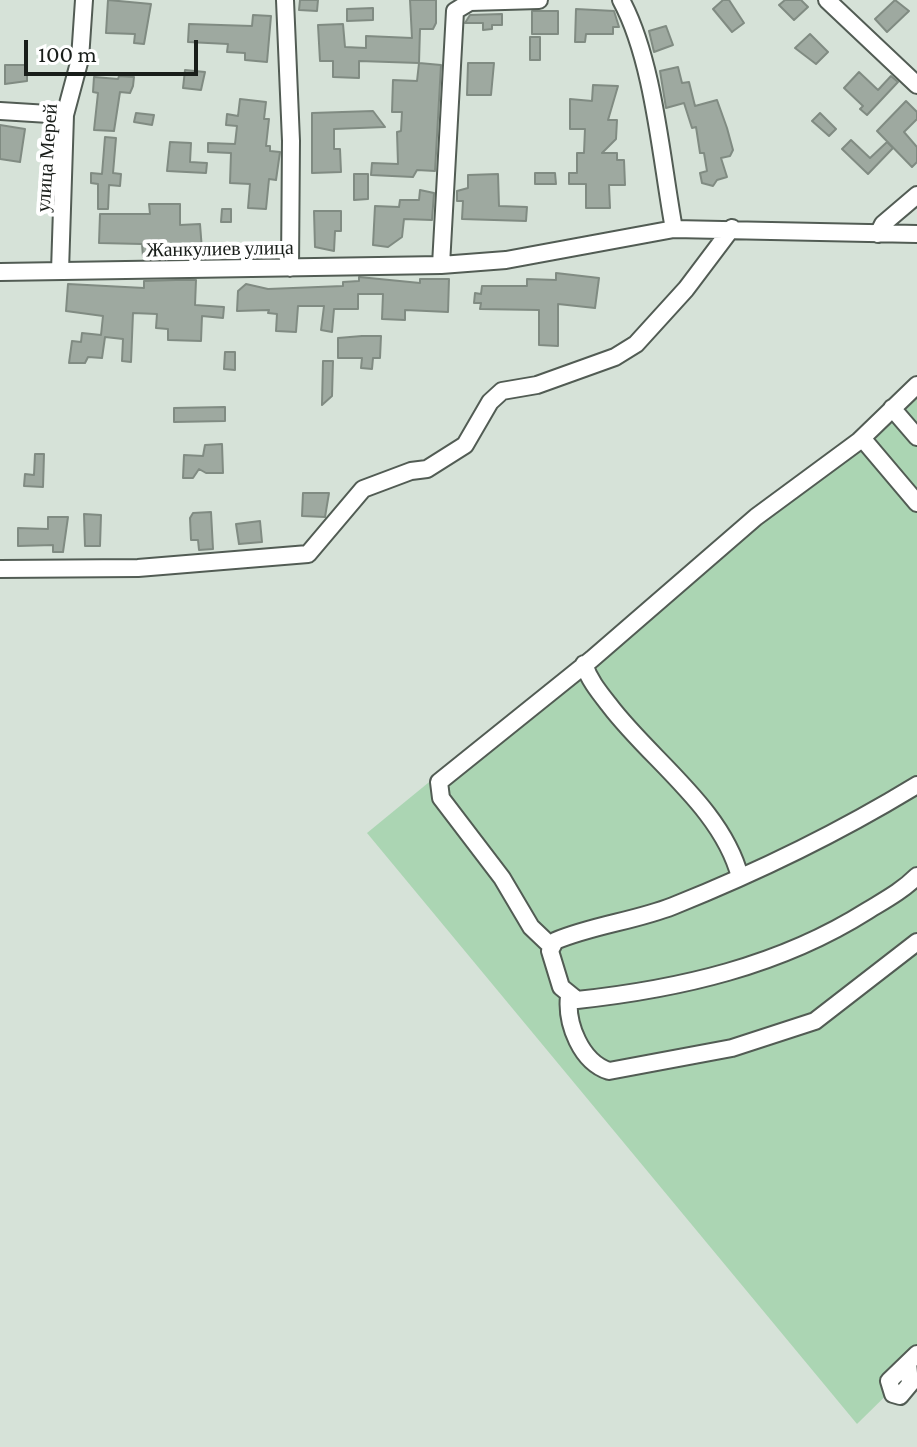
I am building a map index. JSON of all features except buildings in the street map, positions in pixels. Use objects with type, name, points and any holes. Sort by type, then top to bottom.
[{"type":"street","name":"улица Мерей","points":[[60,271],[65,115],[80,59],[84,0]]},
{"type":"street","points":[[285,0],[291,141],[290,268]]},
{"type":"street","points":[[441,265],[455,11],[470,2],[539,0]]},
{"type":"street","points":[[621,0],[632,20],[644,63],[674,229]]},
{"type":"street","points":[[827,0],[917,85]]},
{"type":"street","points":[[0,111],[65,115]]},
{"type":"street","points":[[878,234],[883,224],[917,195]]},
{"type":"street","points":[[0,569],[138,568],[308,554],[363,489],[411,471],[427,469],[465,445],[490,402],[502,391],[537,385],[615,357],[636,344],[686,289],[732,228]]},
{"type":"street","name":"Жанкулиев улица","points":[[0,272],[441,265],[506,260],[674,229],[917,234]]},
{"type":"street","points":[[552,947],[531,927],[502,878],[441,798],[438,787],[465,759],[584,664],[756,517],[862,438],[917,385]]},
{"type":"street","points":[[892,408],[917,437]]},
{"type":"street","points":[[862,438],[917,503]]},
{"type":"street","points":[[584,664],[589,678],[619,718],[708,818],[728,847],[740,877]]},
{"type":"street","points":[[917,785],[862,819],[740,877],[672,906],[555,941],[552,947],[554,966],[561,987],[577,1000],[704,980],[817,942],[904,889],[917,876]]},
{"type":"street","points":[[569,996],[568,1009],[580,1047],[600,1068],[609,1071],[732,1048],[815,1021],[917,942]]},
{"type":"green space","points":[[917,389],[917,1365],[857,1424],[367,833],[856,432]]}]
